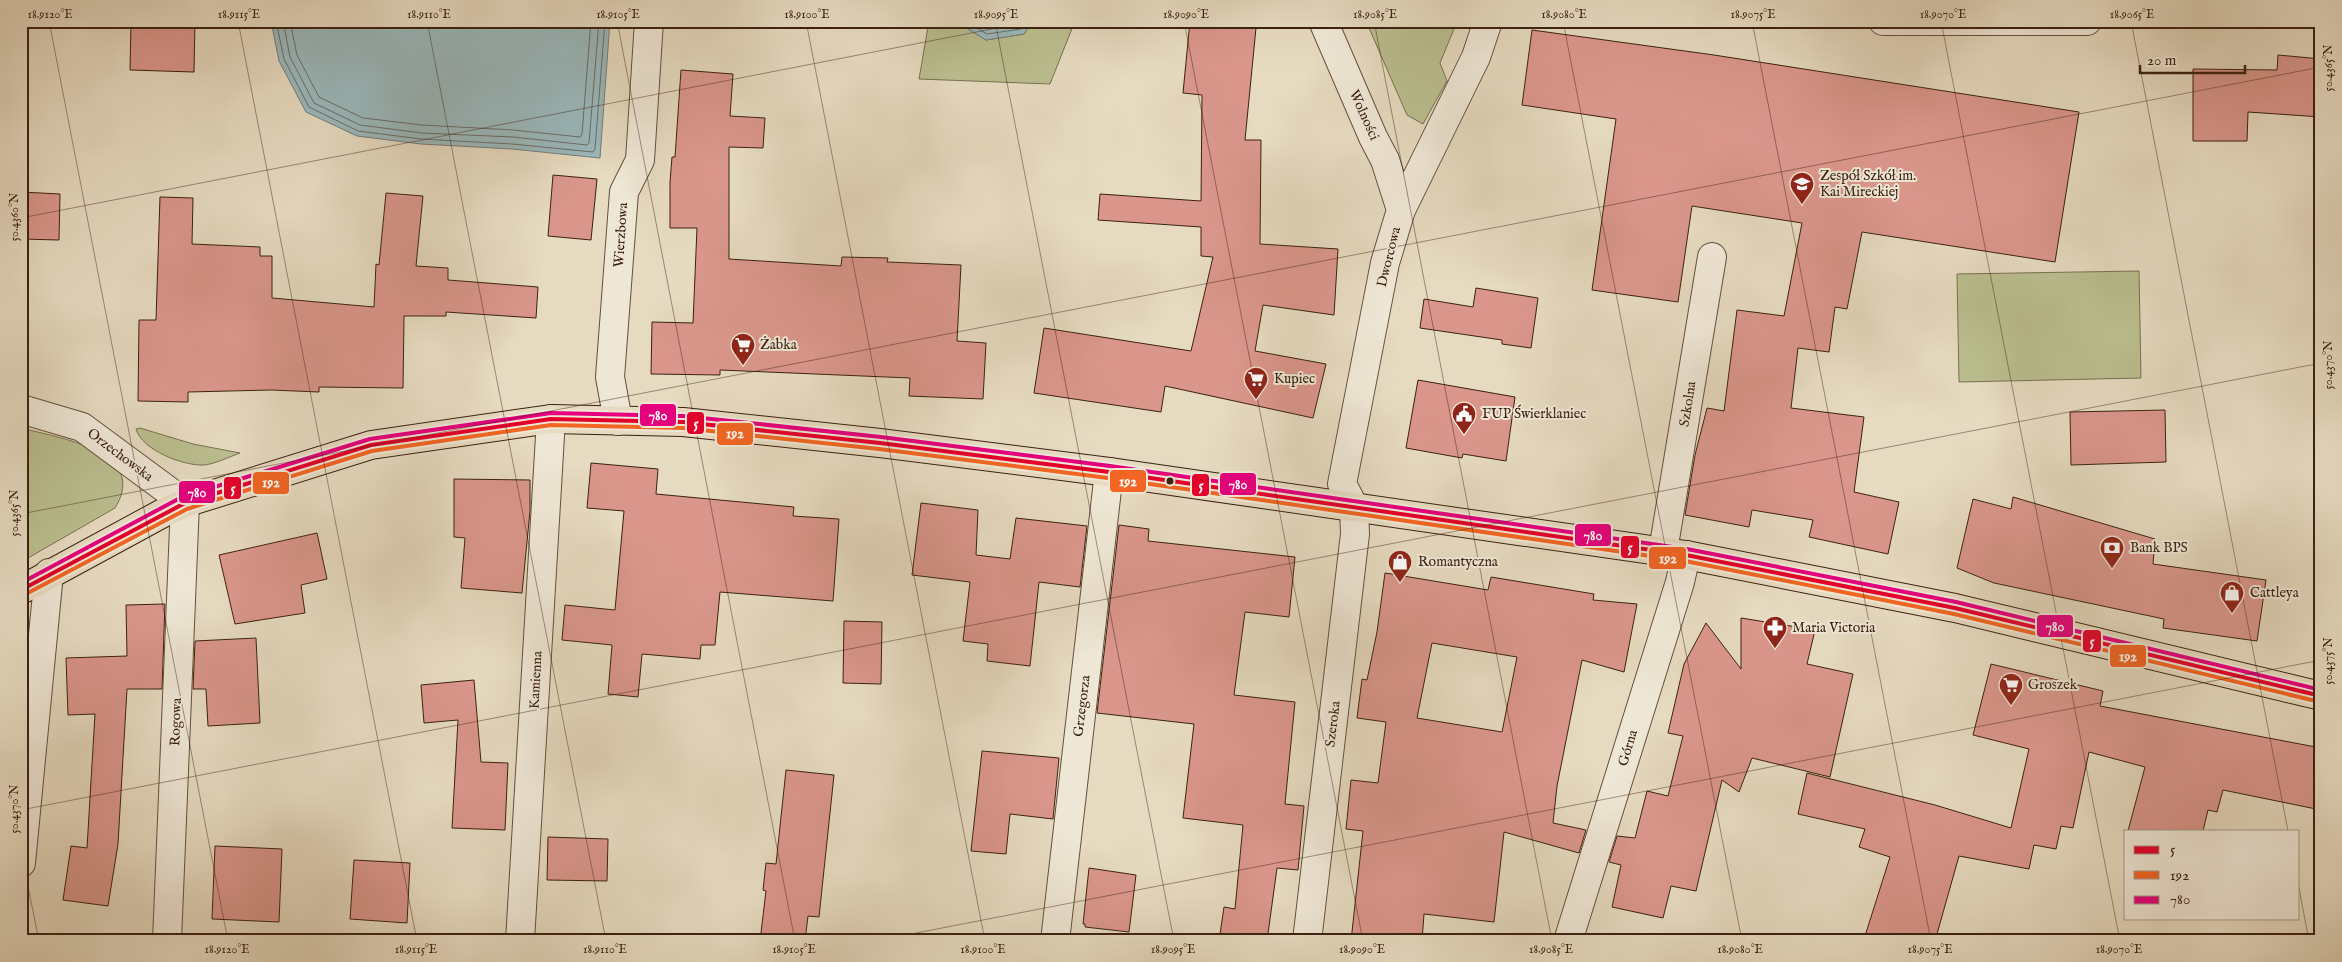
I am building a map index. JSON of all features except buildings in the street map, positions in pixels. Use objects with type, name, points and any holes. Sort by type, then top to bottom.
[{"type":"main road","points":[[21,590],[49,573],[185,503],[371,445],[552,419],[692,423],[880,443],[1109,472],[1674,553],[1955,608],[2321,696]]},
{"type":"street","name":"Wierzbowa","points":[[618,421],[610,376],[624,192],[640,160],[649,21]]},
{"type":"street","name":"Wolności","points":[[1324,21],[1373,137],[1385,160],[1401,210]]},
{"type":"street","name":"Dworcowa","points":[[1354,507],[1342,484],[1385,263],[1401,210],[1476,57],[1488,21]]},
{"type":"street","points":[[1883,21],[2087,21]]},
{"type":"street","name":"Szkolna","points":[[1674,553],[1712,256]]},
{"type":"street","name":"Orzechowska","points":[[21,409],[82,426],[185,503]]},
{"type":"street","name":"Kamienna","points":[[520,941],[552,419]]},
{"type":"street","name":"Grzegorza","points":[[1055,941],[1109,472]]},
{"type":"street","name":"Rogowa","points":[[167,941],[185,503]]},
{"type":"street","name":"Szeroka","points":[[1308,941],[1355,534],[1354,507]]},
{"type":"street","name":"Górna","points":[[1568,941],[1677,592],[1674,553]]},
{"type":"street","points":[[21,863],[49,573]]},
{"type":"green space","points":[[929,21],[955,21],[986,40],[1024,34],[1033,21],[1075,21],[1050,84],[919,79]]},
{"type":"green space","points":[[1366,21],[1461,21],[1456,24],[1440,63],[1447,81],[1423,124],[1407,115]]},
{"type":"green space","points":[[2139,271],[2141,378],[1959,382],[1957,274]]},
{"type":"green space","points":[[21,428],[57,437],[95,450],[111,460],[120,473],[123,489],[115,508],[21,562]]},
{"type":"green space","points":[[140,428],[193,444],[240,453],[204,465],[185,463],[164,455],[146,444],[136,429]]},
{"type":"water","points":[[271,21],[610,21],[600,158],[512,149],[421,144],[357,136],[306,112],[279,61]]},
{"type":"water","points":[[955,21],[1033,21],[1024,34],[986,40]]},
{"type":"transit line","name":"780","points":[[21,583],[182,497],[370,439],[551,413],[683,416],[881,437],[1110,466],[1687,549],[1956,602],[2321,690]]},
{"type":"transit line","name":"5","points":[[21,590],[185,503],[371,445],[551,419],[683,422],[880,443],[1109,472],[1686,555],[1955,608],[2321,696]]},
{"type":"transit line","name":"192","points":[[24,595],[187,509],[372,451],[551,425],[683,428],[879,449],[1108,478],[1685,561],[1954,614],[2320,702]]},
{"type":"place","name":"Zespół Szkół im. Kai Mireckiej","points":[[1802,205]]},
{"type":"place","name":"Żabka","points":[[743,366]]},
{"type":"place","name":"Kupiec","points":[[1256,400]]},
{"type":"place","name":"FUP Świerklaniec","points":[[1464,435]]},
{"type":"place","name":"Bank BPS","points":[[2112,569]]},
{"type":"place","name":"Romantyczna","points":[[1400,583]]},
{"type":"place","name":"Cattleya","points":[[2232,614]]},
{"type":"place","name":"Maria Victoria","points":[[1775,649]]},
{"type":"place","name":"Groszek","points":[[2011,706]]}]
